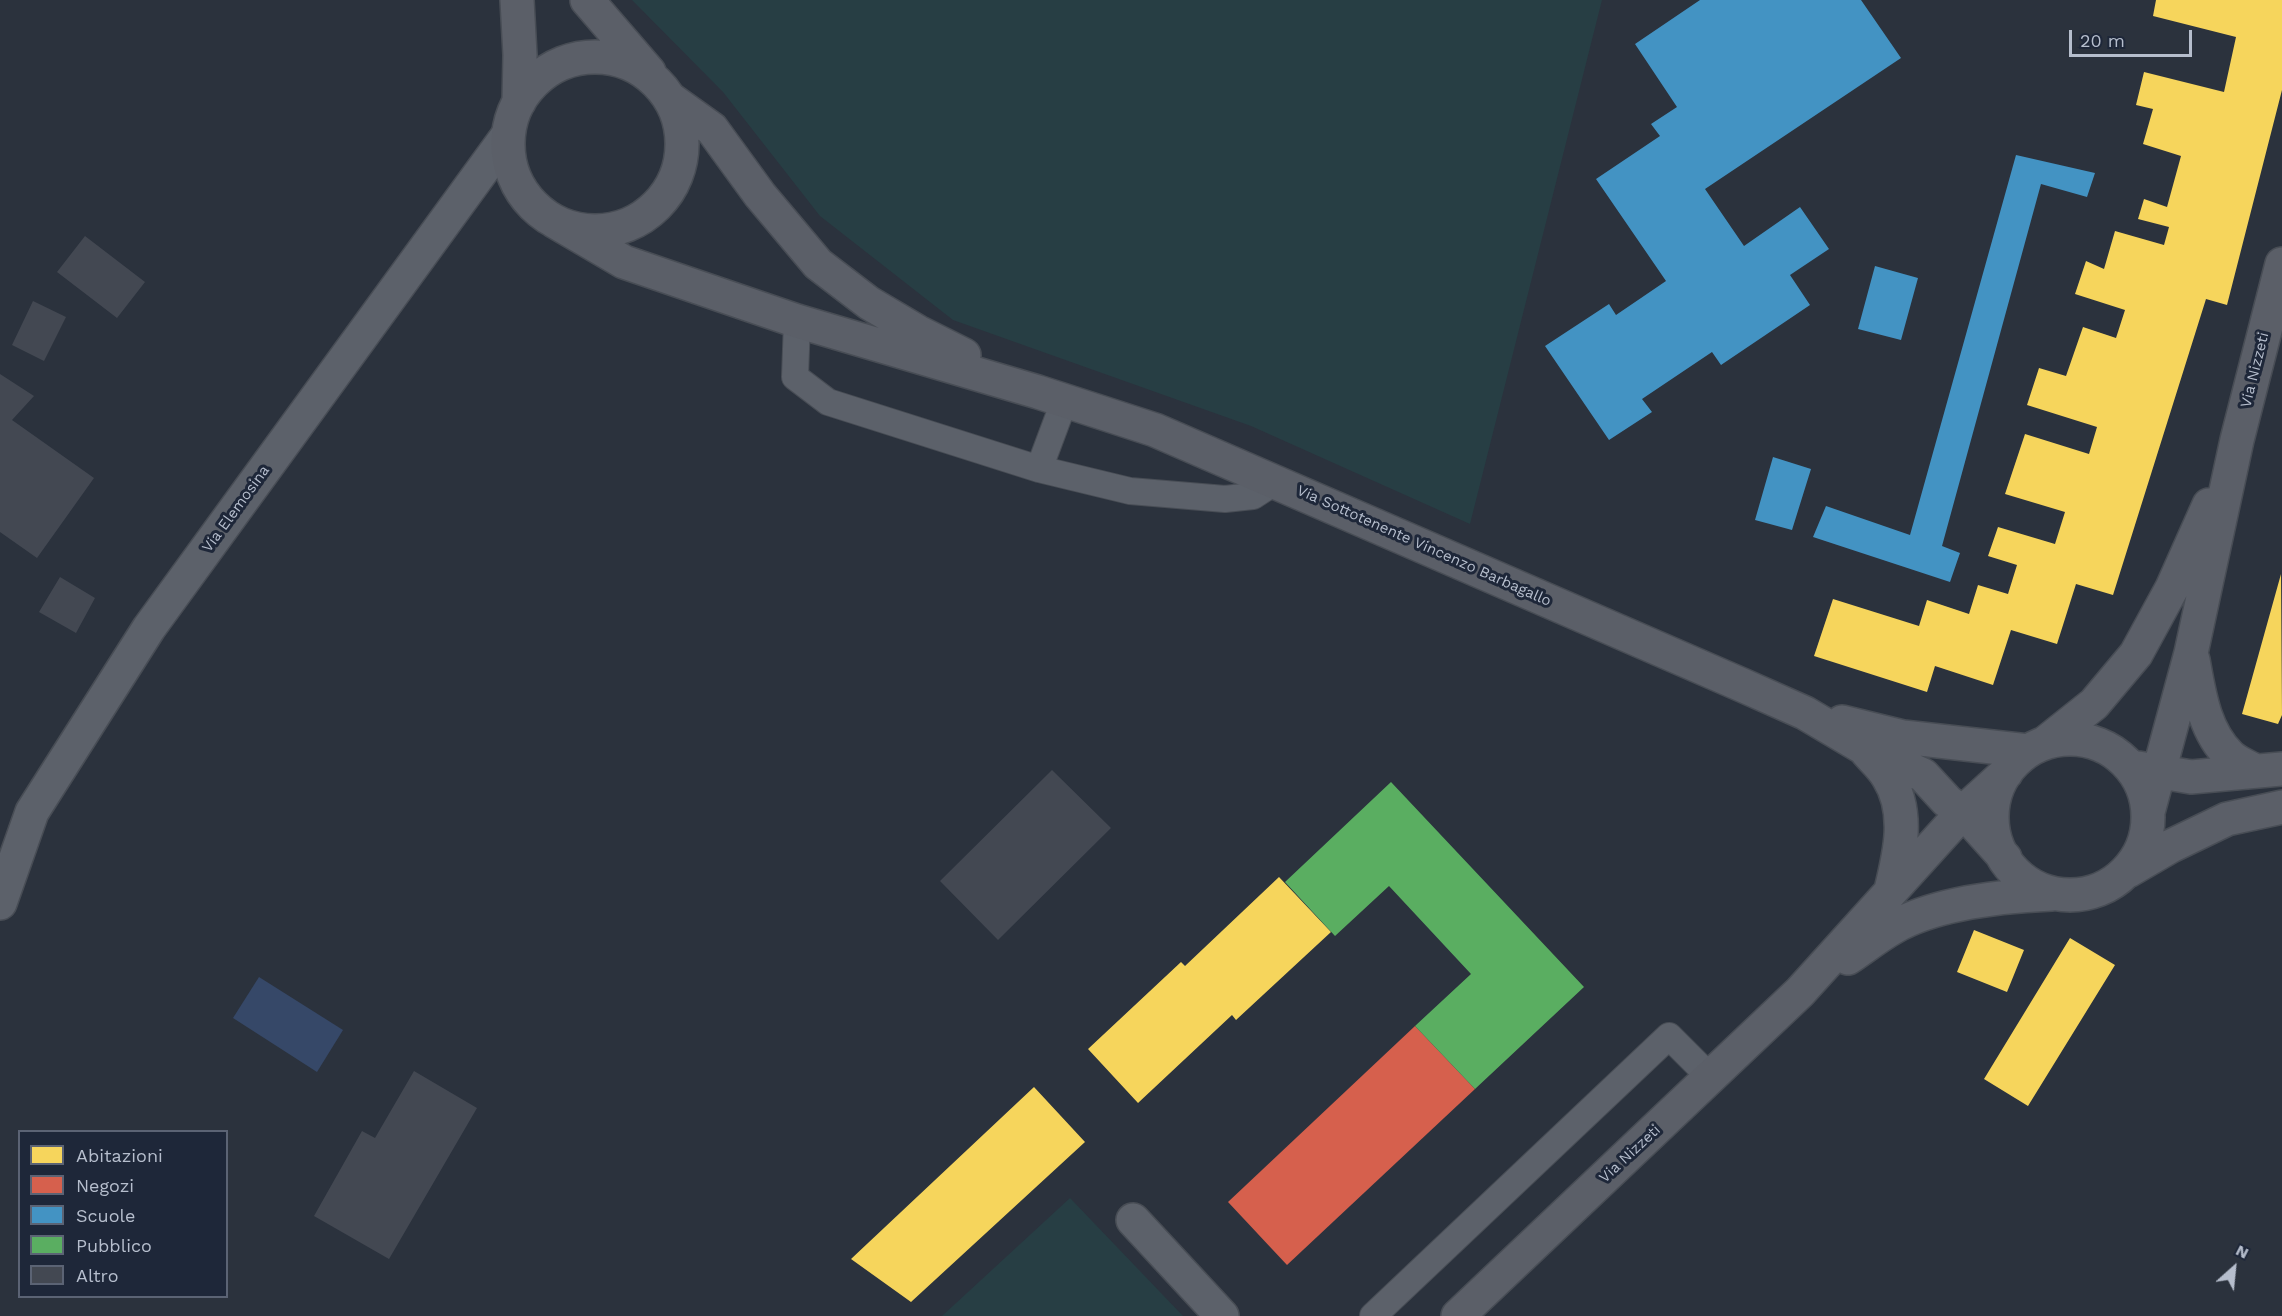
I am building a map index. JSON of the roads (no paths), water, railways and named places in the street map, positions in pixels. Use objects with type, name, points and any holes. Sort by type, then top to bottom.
[{"type":"street","points":[[517,0],[520,55],[519,102],[508,135],[510,160],[518,184],[534,205],[554,221],[624,262],[797,321],[1051,397]]},
{"type":"street","points":[[554,221],[585,230],[618,229],[647,214],[669,191],[681,161],[682,129],[664,90],[587,0]]},
{"type":"street","points":[[519,102],[538,77],[567,61],[599,56],[630,64],[712,129],[760,195],[818,264],[869,303],[918,332],[1051,397]]},
{"type":"street","name":"Via Elemosina","points":[[0,903],[32,812],[149,628],[508,135]]},
{"type":"street","name":"Via Nizzeti","points":[[2237,441],[2282,264]]},
{"type":"street","name":"Via Sottotenente Vincenzo Barbagallo","points":[[1051,397],[1155,430],[1805,714]]},
{"type":"street","points":[[2121,875],[2135,860],[2144,843],[2148,812],[2144,792],[2144,769],[2191,653],[2237,441]]},
{"type":"street","points":[[1800,992],[1962,813],[2026,756],[2094,704],[2136,654],[2172,588],[2237,441]]},
{"type":"street","points":[[2191,653],[2199,697],[2216,738],[2231,757],[2268,770]]},
{"type":"street","points":[[1805,714],[1903,737],[2026,756]]},
{"type":"street","points":[[1805,714],[1864,748],[1923,775],[2019,874],[2035,886],[2064,894]]},
{"type":"street","points":[[2005,858],[1996,841],[1992,821],[1994,800],[2026,756],[2065,739],[2086,741],[2105,747],[2144,769],[2191,777],[2268,770]]},
{"type":"street","points":[[1864,748],[1888,777],[1898,799],[1902,819],[1900,852],[1890,893]]},
{"type":"street","points":[[1800,992],[1895,926],[1931,912],[2011,896],[2085,893],[2095,890],[2170,846],[2227,819],[2282,807]]},
{"type":"street","name":"Via Nizzeti","points":[[1458,1316],[1800,992]]},
{"type":"street","points":[[1133,1220],[1222,1316]]},
{"type":"lane","points":[[797,321],[795,377],[828,402],[1039,469],[1130,490],[1225,498],[1253,496],[1276,482]]},
{"type":"lane","points":[[1039,469],[1051,397]]},
{"type":"lane","points":[[1373,1316],[1669,1036],[1711,1078]]},
{"type":"water","points":[[259,977],[343,1030],[317,1072],[233,1018]]}]
